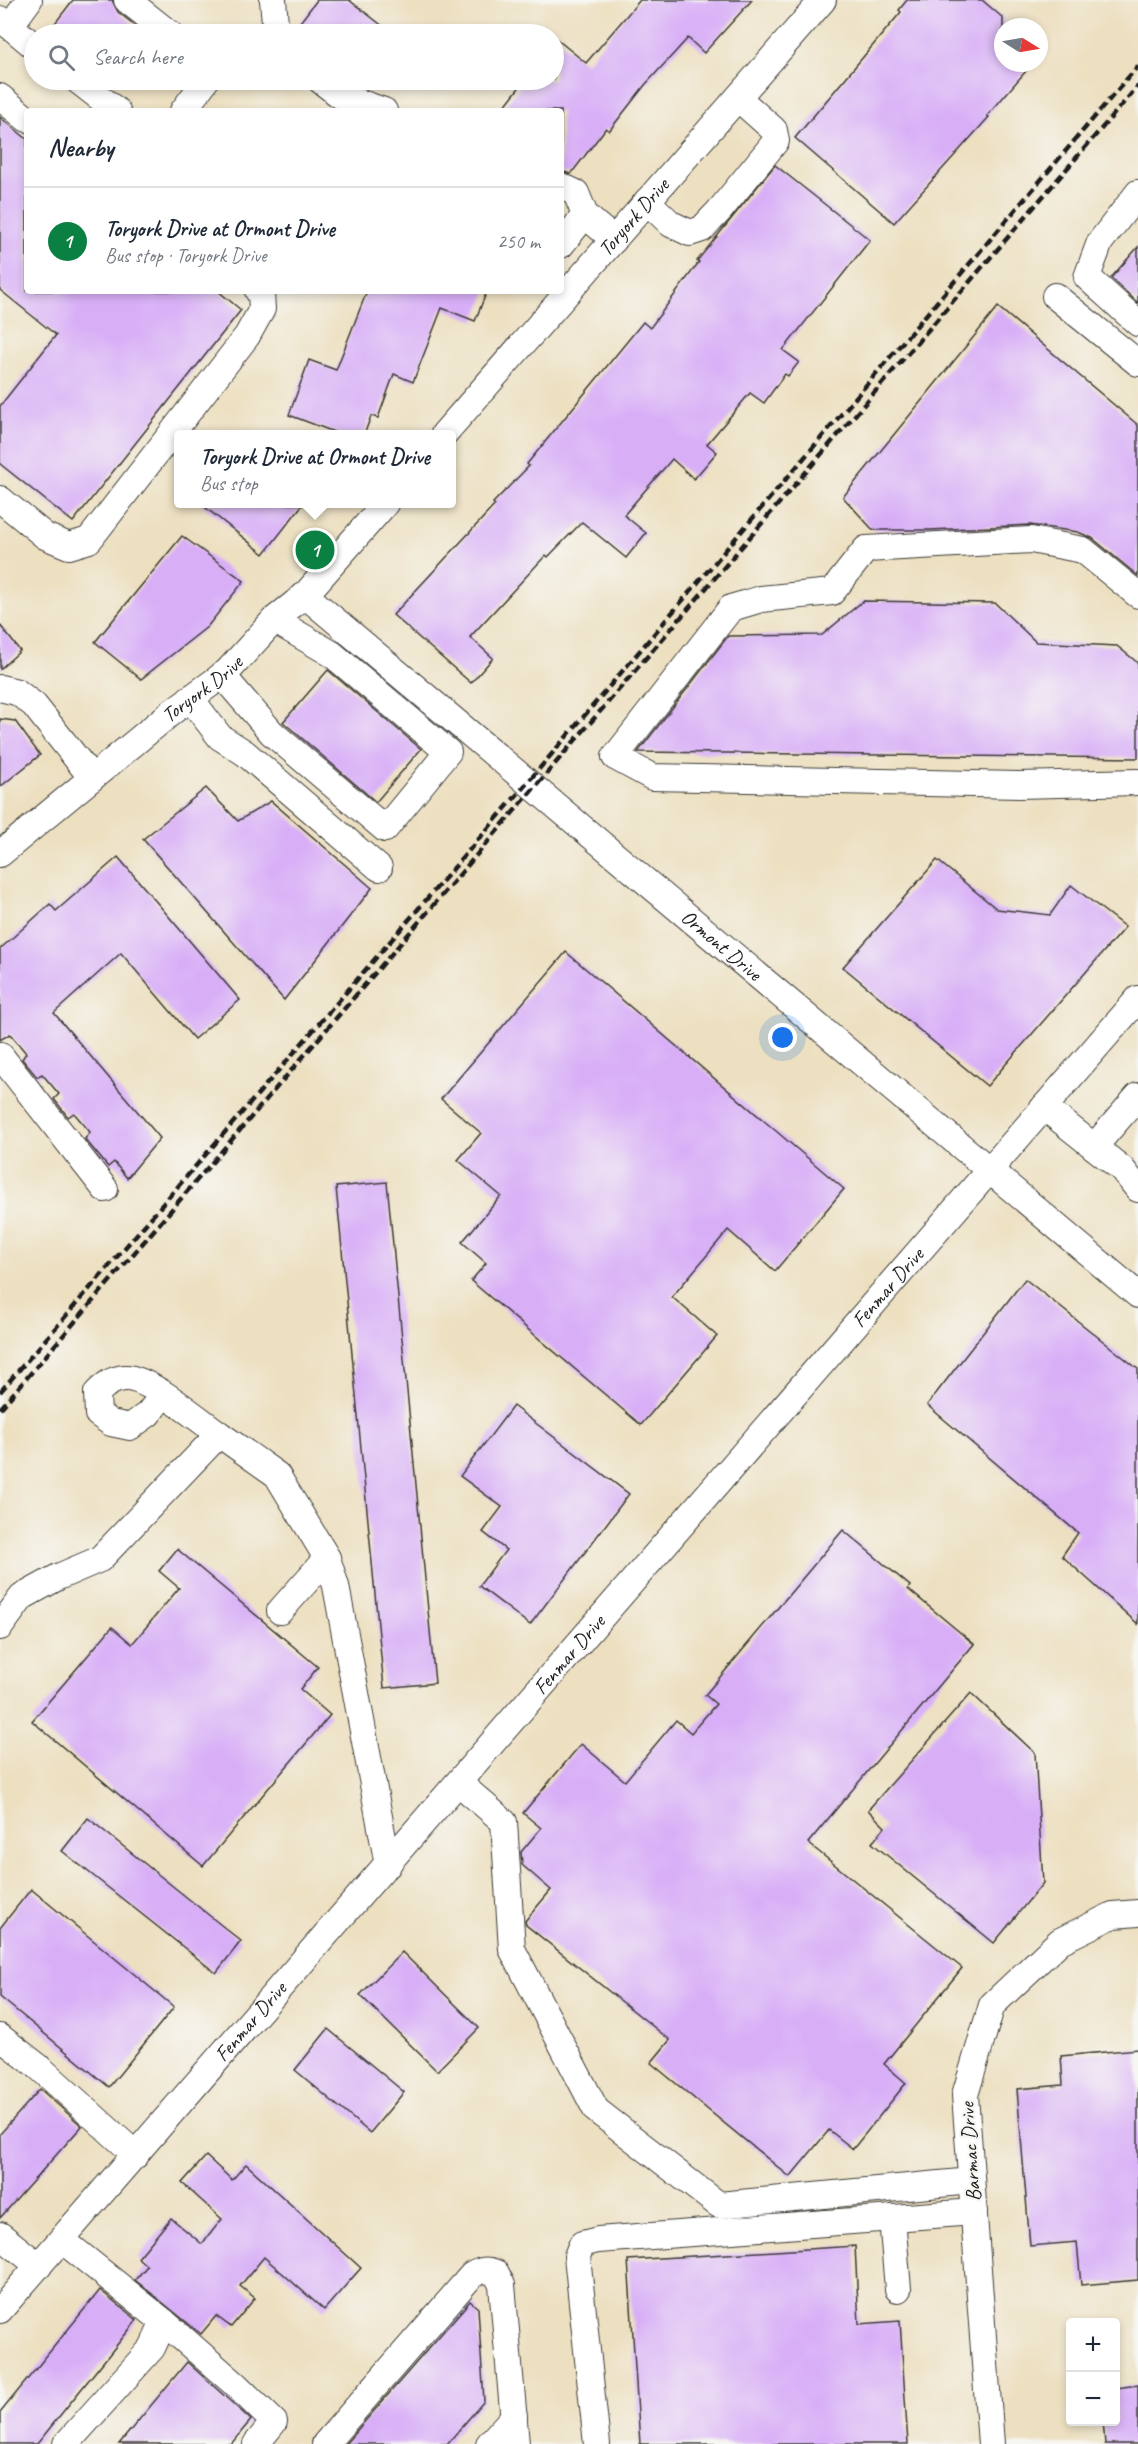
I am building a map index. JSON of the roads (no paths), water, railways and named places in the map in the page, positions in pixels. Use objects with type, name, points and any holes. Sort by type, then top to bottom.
[{"type":"street","points":[[24,38],[5,22],[30,0]]},
{"type":"street","points":[[126,0],[157,24]]},
{"type":"street","points":[[273,0],[275,24]]},
{"type":"street","name":"Toryork Drive","points":[[566,286],[614,240],[823,0]]},
{"type":"street","points":[[90,90],[113,108]]},
{"type":"street","points":[[185,108],[199,90]]},
{"type":"street","points":[[333,90],[341,96],[375,108]]},
{"type":"street","points":[[0,97],[24,117]]},
{"type":"street","points":[[647,201],[671,224],[690,233],[702,229],[720,210],[776,141],[774,130],[738,98]]},
{"type":"street","points":[[564,187],[576,193],[585,215],[614,240]]},
{"type":"street","points":[[1138,193],[1100,242],[1087,277],[1138,323]]},
{"type":"street","points":[[564,241],[585,215]]},
{"type":"street","points":[[0,499],[45,536],[69,546],[88,540],[247,336],[262,309],[261,294]]},
{"type":"street","name":"Toryork Drive","points":[[448,430],[559,294]]},
{"type":"street","points":[[1054,296],[1138,363]]},
{"type":"street","name":"Toryork Drive","points":[[1,851],[190,698],[222,675],[274,620],[305,596],[382,508]]},
{"type":"street","points":[[1138,596],[1083,550],[1031,540],[866,549],[832,592],[761,599],[731,608],[615,757],[652,777],[1020,785],[1138,782]]},
{"type":"street","name":"Ormont Drive","points":[[305,596],[1138,1295]]},
{"type":"street","points":[[222,675],[272,733],[385,829],[448,752],[332,654],[274,620]]},
{"type":"street","points":[[0,688],[17,692],[34,705],[92,778]]},
{"type":"street","points":[[190,698],[220,737],[245,753],[379,868]]},
{"type":"street","name":"Fenmar Drive","points":[[0,2310],[1138,999]]},
{"type":"street","points":[[0,1055],[105,1189]]},
{"type":"street","points":[[1094,1147],[1138,1096]]},
{"type":"street","points":[[1044,1107],[1122,1169],[1138,1189]]},
{"type":"street","points":[[163,1395],[277,1475],[327,1558],[336,1586],[388,1865]]},
{"type":"street","points":[[0,1627],[22,1597],[58,1577],[100,1559],[219,1434]]},
{"type":"street","points":[[280,1611],[327,1558]]},
{"type":"street","points":[[459,1782],[504,1822],[512,1950],[597,2110],[719,2205],[971,2181]]},
{"type":"street","name":"Barmac Drive","points":[[991,2444],[965,2095],[992,2006],[1060,1941],[1113,1915],[1138,1913]]},
{"type":"street","points":[[0,2037],[40,2068],[136,2155]]},
{"type":"street","points":[[597,2444],[577,2256],[582,2244],[598,2240],[974,2212]]},
{"type":"street","points":[[892,2218],[898,2289]]},
{"type":"street","points":[[0,2235],[39,2266]]},
{"type":"street","points":[[62,2240],[164,2322],[236,2385],[274,2422],[256,2444]]},
{"type":"street","points":[[325,2444],[465,2283],[479,2271],[488,2270],[496,2273],[502,2285],[516,2444]]},
{"type":"street","points":[[66,2444],[152,2348],[164,2322]]},
{"type":"street","points":[[489,2444],[513,2416]]},
{"type":"railway","points":[[0,1392],[510,803],[1138,66]]},
{"type":"railway","points":[[0,1409],[1138,86]]},
{"type":"place","name":"Toryork Drive at Ormont Drive","points":[[315,550]]}]
